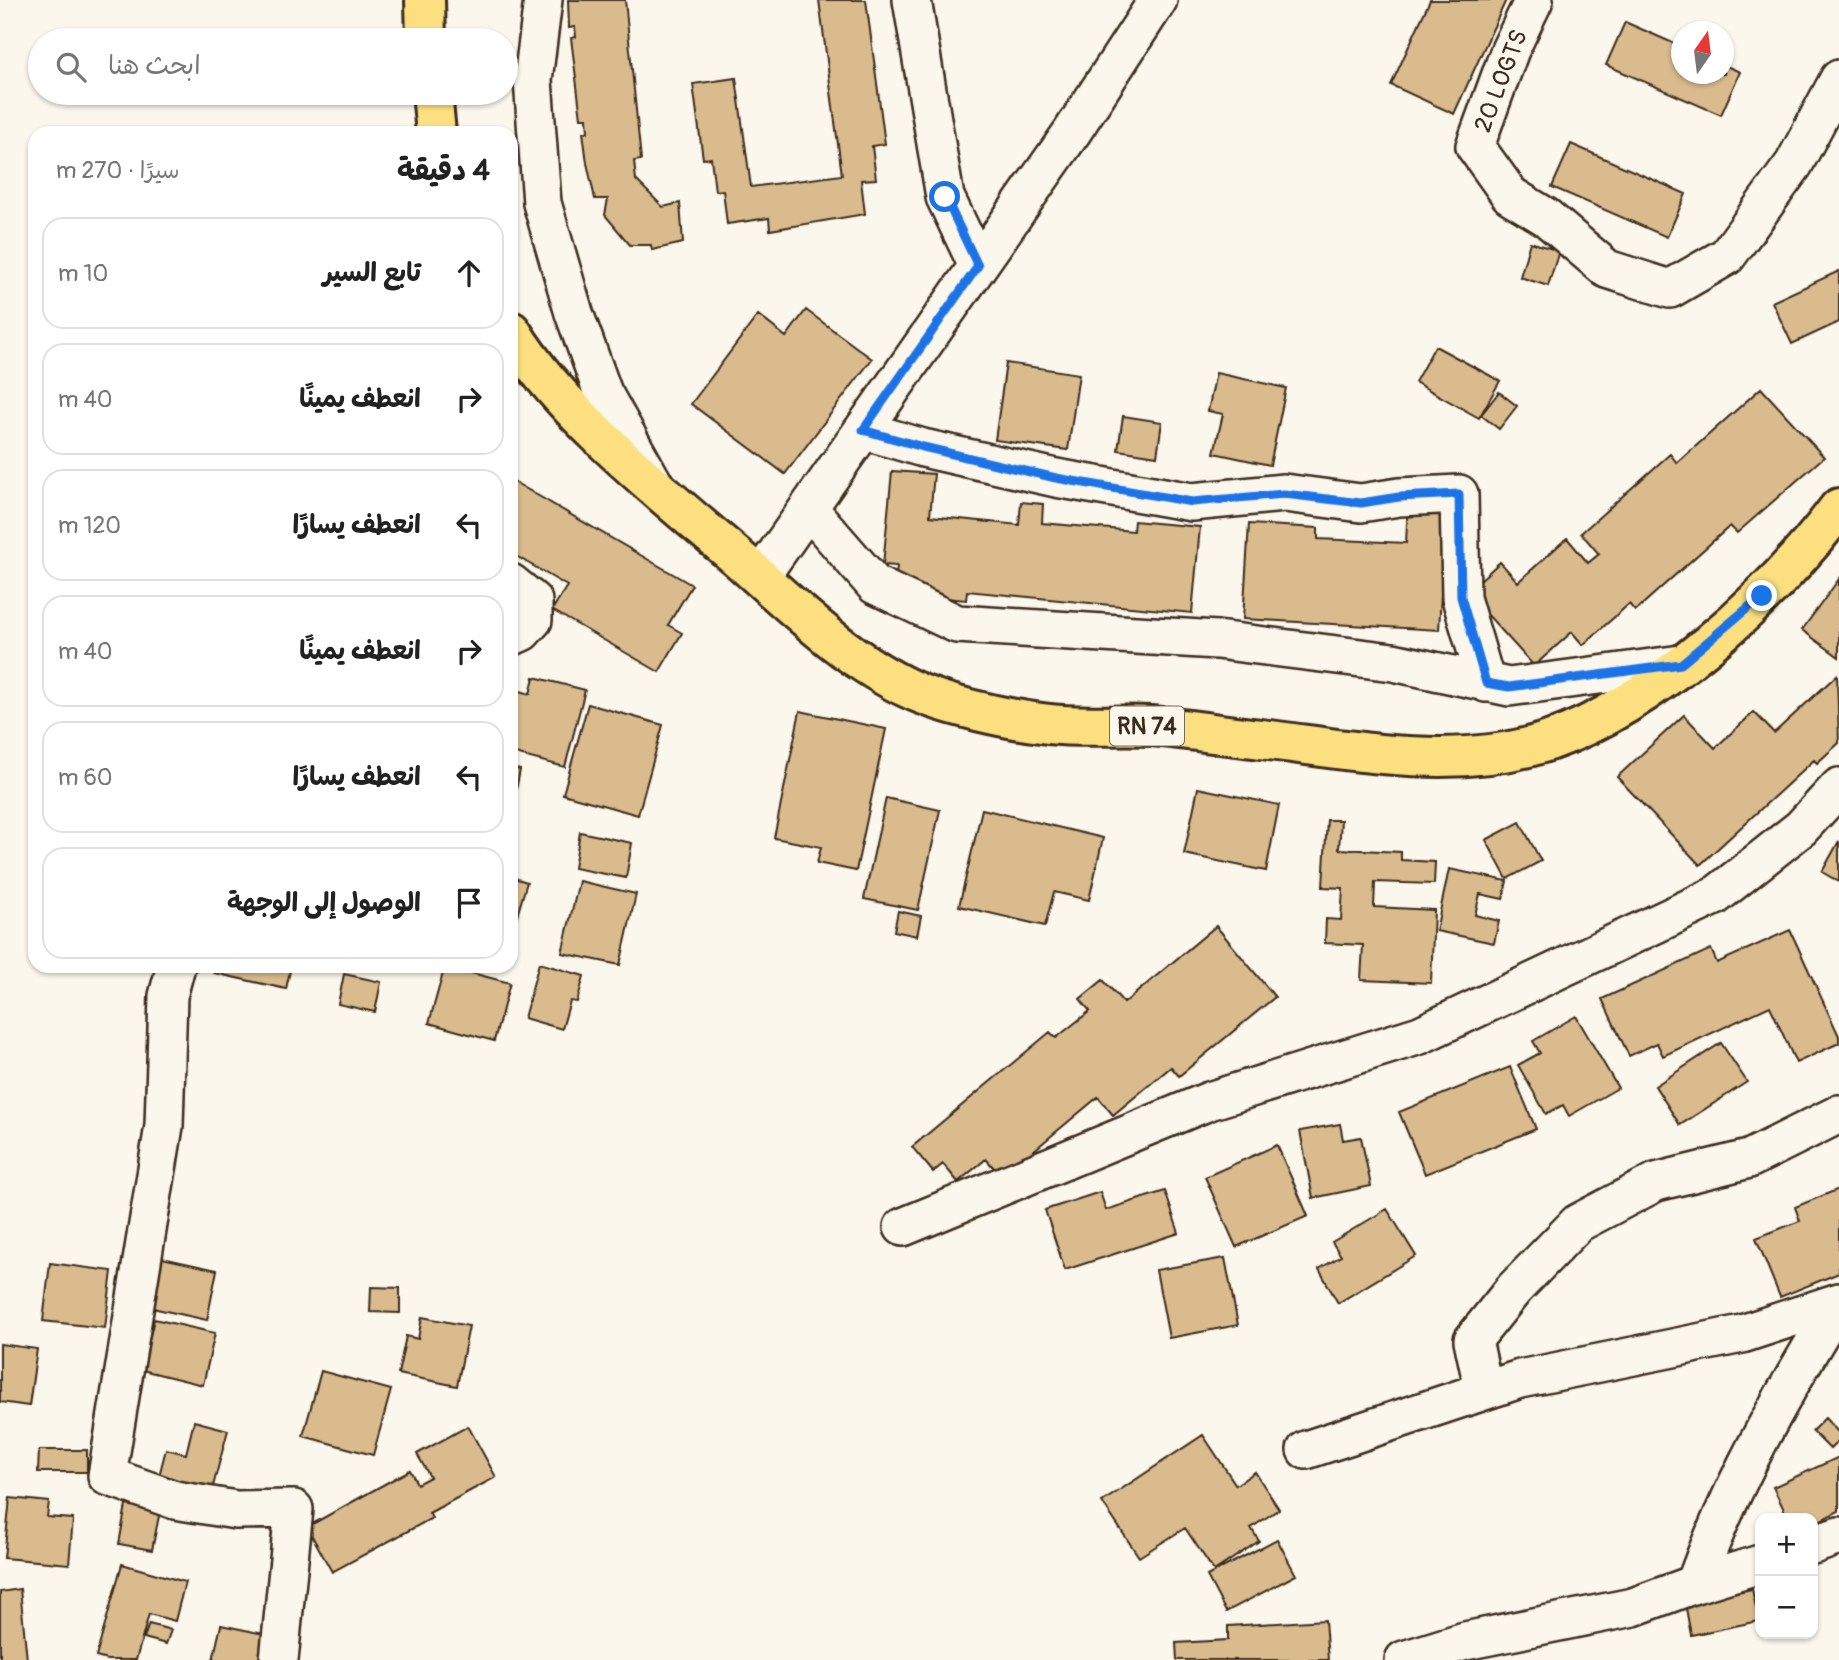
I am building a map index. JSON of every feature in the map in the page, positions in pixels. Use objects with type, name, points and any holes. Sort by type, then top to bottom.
[{"type":"main road","points":[[425,0],[426,28]]},
{"type":"main road","points":[[433,105],[435,126]]},
{"type":"main road","name":"RN 74","points":[[518,343],[528,359],[656,487],[835,642],[913,690],[987,712],[1049,724],[1150,726],[1401,754],[1480,755],[1546,742],[1606,716],[1681,664],[1762,596],[1815,539],[1839,508]]},
{"type":"street","points":[[542,0],[533,80],[542,203],[574,313],[603,393],[656,487]]},
{"type":"street","points":[[912,0],[945,197],[978,266]]},
{"type":"street","points":[[760,577],[1072,132],[1158,0]]},
{"type":"street","name":"20 LOGTS","points":[[1534,0],[1510,50],[1475,146],[1510,195],[1546,217],[1607,269],[1670,289],[1727,256],[1794,164],[1839,79]]},
{"type":"street","points":[[863,430],[1056,478],[1192,502],[1284,494],[1361,503],[1399,497],[1459,494],[1461,597],[1486,683]]},
{"type":"street","points":[[808,508],[875,584],[957,624],[1217,640],[1393,662],[1509,687],[1681,664]]},
{"type":"street","points":[[518,589],[533,601],[533,620],[518,634]]},
{"type":"street","points":[[902,1227],[1209,1101],[1420,1035],[1445,1024],[1715,896],[1801,828],[1839,787]]},
{"type":"street","points":[[174,973],[168,996],[164,1126],[107,1476],[175,1500],[236,1510],[294,1509],[279,1660]]},
{"type":"street","points":[[1484,1391],[1473,1340],[1514,1289],[1578,1223],[1656,1182],[1749,1159],[1839,1114]]},
{"type":"street","points":[[1306,1450],[1520,1379],[1742,1334],[1839,1302],[1775,1407],[1714,1532],[1695,1584]]},
{"type":"street","points":[[1818,1543],[1839,1536]]},
{"type":"street","points":[[1404,1660],[1465,1641],[1633,1607],[1755,1566]]},
{"type":"building","points":[[568,0],[625,0],[641,160],[634,161],[636,180],[663,207],[680,203],[683,243],[652,250],[651,245],[630,245],[605,215],[608,199],[595,199],[583,132],[588,132],[587,118],[581,118],[571,38],[576,37],[575,27],[569,28]]},
{"type":"building","points":[[819,0],[866,0],[885,144],[872,146],[876,179],[861,180],[865,214],[770,230],[769,218],[727,224],[723,190],[715,191],[711,158],[703,159],[693,84],[736,78],[751,187],[842,175]]},
{"type":"building","points":[[1430,0],[1506,0],[1454,114],[1391,85]]},
{"type":"building","points":[[1625,22],[1671,42],[1671,84],[1734,84],[1734,69],[1740,72],[1721,115],[1606,65]]},
{"type":"building","points":[[1571,144],[1686,194],[1667,237],[1552,187]]},
{"type":"building","points":[[1530,242],[1559,251],[1548,286],[1520,277]]},
{"type":"building","points":[[1839,271],[1839,322],[1792,344],[1772,302]]},
{"type":"building","points":[[806,310],[872,359],[785,474],[691,404],[758,315],[786,337]]},
{"type":"building","points":[[1435,346],[1500,381],[1479,418],[1415,382]]},
{"type":"building","points":[[1006,363],[1079,374],[1068,450],[995,440]]},
{"type":"building","points":[[1216,373],[1286,388],[1270,465],[1214,453],[1223,414],[1208,411]]},
{"type":"building","points":[[1761,388],[1824,457],[1737,533],[1730,526],[1635,611],[1629,604],[1583,645],[1572,632],[1534,666],[1467,592],[1500,562],[1518,582],[1567,538],[1588,563],[1599,554],[1581,533],[1670,454],[1677,463]]},
{"type":"building","points":[[1499,392],[1517,406],[1499,429],[1481,415]]},
{"type":"building","points":[[1123,416],[1162,422],[1157,456],[1118,450]]},
{"type":"building","points":[[892,471],[934,474],[930,516],[1019,525],[1021,502],[1043,504],[1042,523],[1133,531],[1134,521],[1200,527],[1192,613],[967,591],[966,600],[894,593],[897,566],[883,565]]},
{"type":"building","points":[[518,484],[692,585],[668,625],[682,633],[659,672],[552,610],[567,586],[518,557]]},
{"type":"building","points":[[1408,501],[1446,503],[1439,630],[1243,619],[1249,524],[1318,528],[1318,539],[1406,543]]},
{"type":"building","points":[[1839,579],[1839,657],[1802,630]]},
{"type":"building","points":[[1837,675],[1839,743],[1817,763],[1814,760],[1700,865],[1617,777],[1684,715],[1715,748],[1754,712],[1774,733]]},
{"type":"building","points":[[534,677],[585,690],[565,767],[518,755],[518,690],[530,694]]},
{"type":"building","points":[[588,704],[663,725],[638,815],[563,794]]},
{"type":"building","points":[[800,711],[886,729],[856,871],[817,863],[821,847],[774,838]]},
{"type":"building","points":[[1198,788],[1279,805],[1266,871],[1184,854]]},
{"type":"building","points":[[886,798],[940,810],[918,910],[864,899]]},
{"type":"building","points":[[982,809],[1103,838],[1089,900],[1054,892],[1045,926],[959,906]]},
{"type":"building","points":[[1327,820],[1341,820],[1339,849],[1401,852],[1401,860],[1435,862],[1434,884],[1375,882],[1374,907],[1434,910],[1431,983],[1361,980],[1363,945],[1325,943],[1326,919],[1341,920],[1343,888],[1323,887]]},
{"type":"building","points":[[1520,822],[1541,861],[1507,879],[1486,840]]},
{"type":"building","points":[[580,832],[632,843],[626,878],[574,868]]},
{"type":"building","points":[[1839,841],[1839,882],[1822,872]]},
{"type":"building","points":[[1449,869],[1507,881],[1503,899],[1480,894],[1475,915],[1499,921],[1494,943],[1436,931]]},
{"type":"building","points":[[518,879],[527,882],[518,912]]},
{"type":"building","points":[[579,881],[636,894],[620,965],[562,953]]},
{"type":"building","points":[[898,911],[921,916],[917,936],[894,931]]},
{"type":"building","points":[[1216,926],[1275,997],[1179,1076],[1171,1067],[1113,1115],[1098,1097],[1002,1177],[986,1159],[958,1182],[943,1164],[933,1172],[912,1147],[1050,1032],[1056,1038],[1090,1011],[1080,999],[1103,980],[1124,1003]]},
{"type":"building","points":[[1790,930],[1839,1036],[1839,1043],[1796,1063],[1770,1006],[1663,1056],[1657,1043],[1629,1056],[1602,999],[1711,949],[1717,963]]},
{"type":"building","points":[[539,963],[584,976],[577,1002],[570,1001],[562,1029],[524,1018]]},
{"type":"building","points":[[214,973],[289,973],[286,989]]},
{"type":"building","points":[[443,973],[472,973],[510,983],[494,1041],[429,1023]]},
{"type":"building","points":[[344,974],[381,982],[375,1012],[338,1004]]},
{"type":"building","points":[[1576,1016],[1618,1088],[1569,1116],[1563,1105],[1546,1114],[1518,1065],[1540,1053],[1533,1041]]},
{"type":"building","points":[[1721,1043],[1747,1082],[1680,1125],[1655,1086]]},
{"type":"building","points":[[1510,1067],[1536,1129],[1425,1174],[1399,1112]]},
{"type":"building","points":[[1340,1124],[1343,1140],[1361,1137],[1371,1186],[1313,1198],[1300,1131]]},
{"type":"building","points":[[1277,1145],[1308,1216],[1236,1247],[1205,1177]]},
{"type":"building","points":[[1839,1189],[1839,1273],[1780,1297],[1756,1238],[1800,1221],[1795,1207]]},
{"type":"building","points":[[1165,1191],[1179,1233],[1065,1270],[1045,1210],[1100,1192],[1106,1210]]},
{"type":"building","points":[[1387,1209],[1416,1256],[1338,1303],[1319,1269],[1341,1256],[1332,1242]]},
{"type":"building","points":[[153,1256],[217,1270],[207,1320],[143,1306]]},
{"type":"building","points":[[1225,1258],[1238,1325],[1169,1338],[1156,1270]]},
{"type":"building","points":[[50,1263],[112,1271],[105,1328],[43,1321]]},
{"type":"building","points":[[371,1287],[400,1288],[400,1313],[370,1312]]},
{"type":"building","points":[[422,1317],[469,1326],[457,1386],[398,1374],[406,1336],[418,1339]]},
{"type":"building","points":[[154,1319],[215,1333],[203,1385],[142,1370]]},
{"type":"building","points":[[0,1344],[37,1349],[29,1406],[0,1402]]},
{"type":"building","points":[[321,1371],[391,1390],[373,1455],[303,1436]]},
{"type":"building","points":[[1825,1418],[1839,1433],[1839,1440],[1830,1449],[1812,1431]]},
{"type":"building","points":[[194,1421],[228,1430],[212,1490],[159,1476],[166,1449],[186,1454]]},
{"type":"building","points":[[468,1426],[496,1477],[429,1513],[432,1518],[332,1572],[307,1527],[410,1470],[417,1484],[430,1477],[417,1454]]},
{"type":"building","points":[[1203,1435],[1236,1485],[1255,1472],[1279,1509],[1251,1528],[1259,1541],[1214,1571],[1185,1528],[1139,1557],[1102,1502]]},
{"type":"building","points":[[39,1450],[87,1450],[87,1472],[38,1472]]},
{"type":"building","points":[[1839,1457],[1839,1511],[1818,1522],[1818,1513],[1786,1513],[1773,1487]]},
{"type":"building","points":[[10,1498],[49,1502],[47,1517],[73,1519],[69,1564],[4,1558]]},
{"type":"building","points":[[126,1505],[160,1511],[152,1550],[119,1544]]},
{"type":"building","points":[[1277,1539],[1296,1575],[1226,1612],[1207,1576]]},
{"type":"building","points":[[122,1564],[185,1582],[175,1621],[149,1614],[136,1660],[107,1660],[96,1657]]},
{"type":"building","points":[[20,1589],[27,1660],[0,1660],[0,1592]]},
{"type":"building","points":[[1752,1589],[1755,1622],[1691,1635],[1685,1603]]},
{"type":"building","points":[[1325,1620],[1328,1660],[1177,1660],[1176,1643],[1228,1640],[1228,1626]]},
{"type":"building","points":[[149,1624],[171,1630],[166,1644],[144,1638]]},
{"type":"building","points":[[221,1625],[264,1634],[259,1660],[213,1660]]},
{"type":"route","points":[[945,197],[978,266],[863,430],[1056,478],[1192,502],[1284,494],[1361,503],[1399,497],[1459,494],[1461,597],[1486,683],[1509,687],[1681,664],[1762,596]]}]
